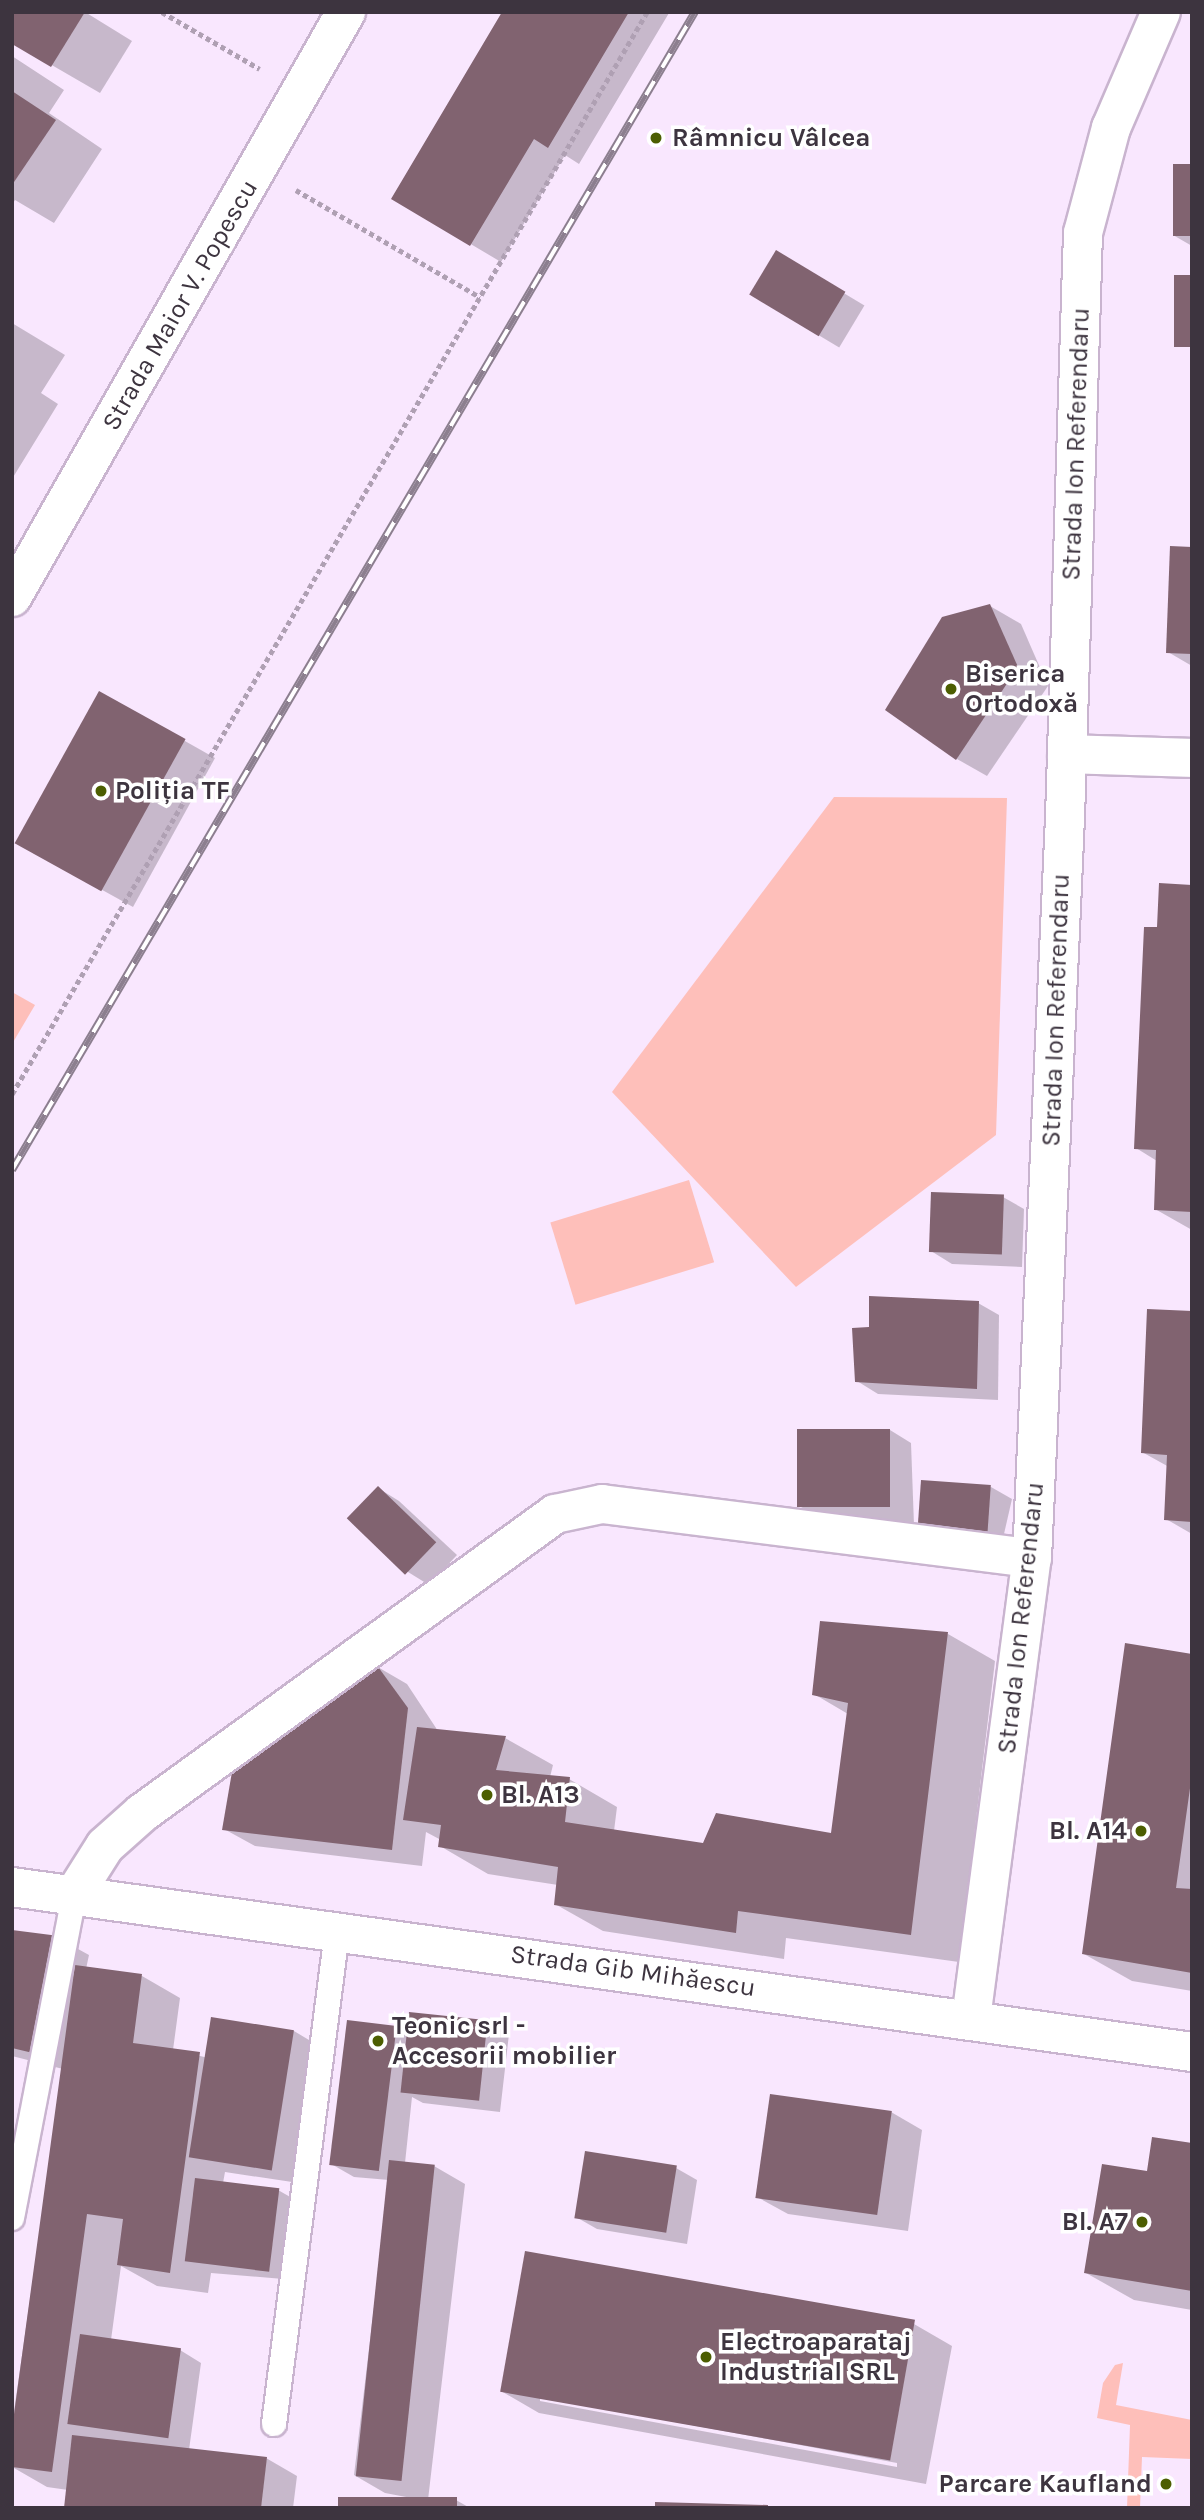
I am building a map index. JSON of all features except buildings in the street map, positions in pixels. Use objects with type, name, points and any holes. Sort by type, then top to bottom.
[{"type":"street","name":"Strada Maior V. Popescu","points":[[12,597],[303,94],[346,12]]},
{"type":"street","name":"Strada Ion Referendaru","points":[[971,2019],[1032,1558],[1067,754],[1083,233],[1111,128],[1161,12]]},
{"type":"street","points":[[1067,754],[1192,758]]},
{"type":"street","points":[[74,1895],[105,1846],[142,1813],[555,1514],[602,1504],[1032,1558]]},
{"type":"street","name":"Strada Gib Mihăescu","points":[[12,1887],[337,1929],[1192,2052]]},
{"type":"lane","points":[[12,2218],[74,1895]]},
{"type":"lane","points":[[274,2424],[337,1929]]},
{"type":"path","points":[[162,12],[303,94]]},
{"type":"path","points":[[12,1094],[647,12]]},
{"type":"path","points":[[258,168],[480,297]]},
{"type":"shaded area","points":[[834,797],[1007,798],[996,1135],[796,1287],[612,1092]]},
{"type":"shaded area","points":[[12,992],[35,1005],[12,1044]]},
{"type":"shaded area","points":[[689,1180],[714,1262],[575,1305],[550,1222]]},
{"type":"shaded area","points":[[1123,2363],[1116,2405],[1192,2420],[1192,2459],[1142,2457],[1140,2508],[1127,2508],[1130,2425],[1097,2418],[1103,2383],[1115,2365]]},
{"type":"railway","points":[[12,1170],[695,12]]},
{"type":"place","name":"Râmnicu Vâlcea","points":[[656,138]]},
{"type":"place","name":"Biserica Ortodoxă","points":[[951,689]]},
{"type":"place","name":"Poliția TF","points":[[101,791]]},
{"type":"place","name":"Bl. A13","points":[[487,1795]]},
{"type":"place","name":"Bl. A14","points":[[1141,1831]]},
{"type":"place","name":"Teonic srl - Accesorii mobilier","points":[[378,2041]]},
{"type":"place","name":"Bl. A7","points":[[1142,2222]]},
{"type":"place","name":"Electroaparataj Industrial SRL","points":[[706,2357]]},
{"type":"place","name":"Parcare Kaufland","points":[[1166,2484]]}]
